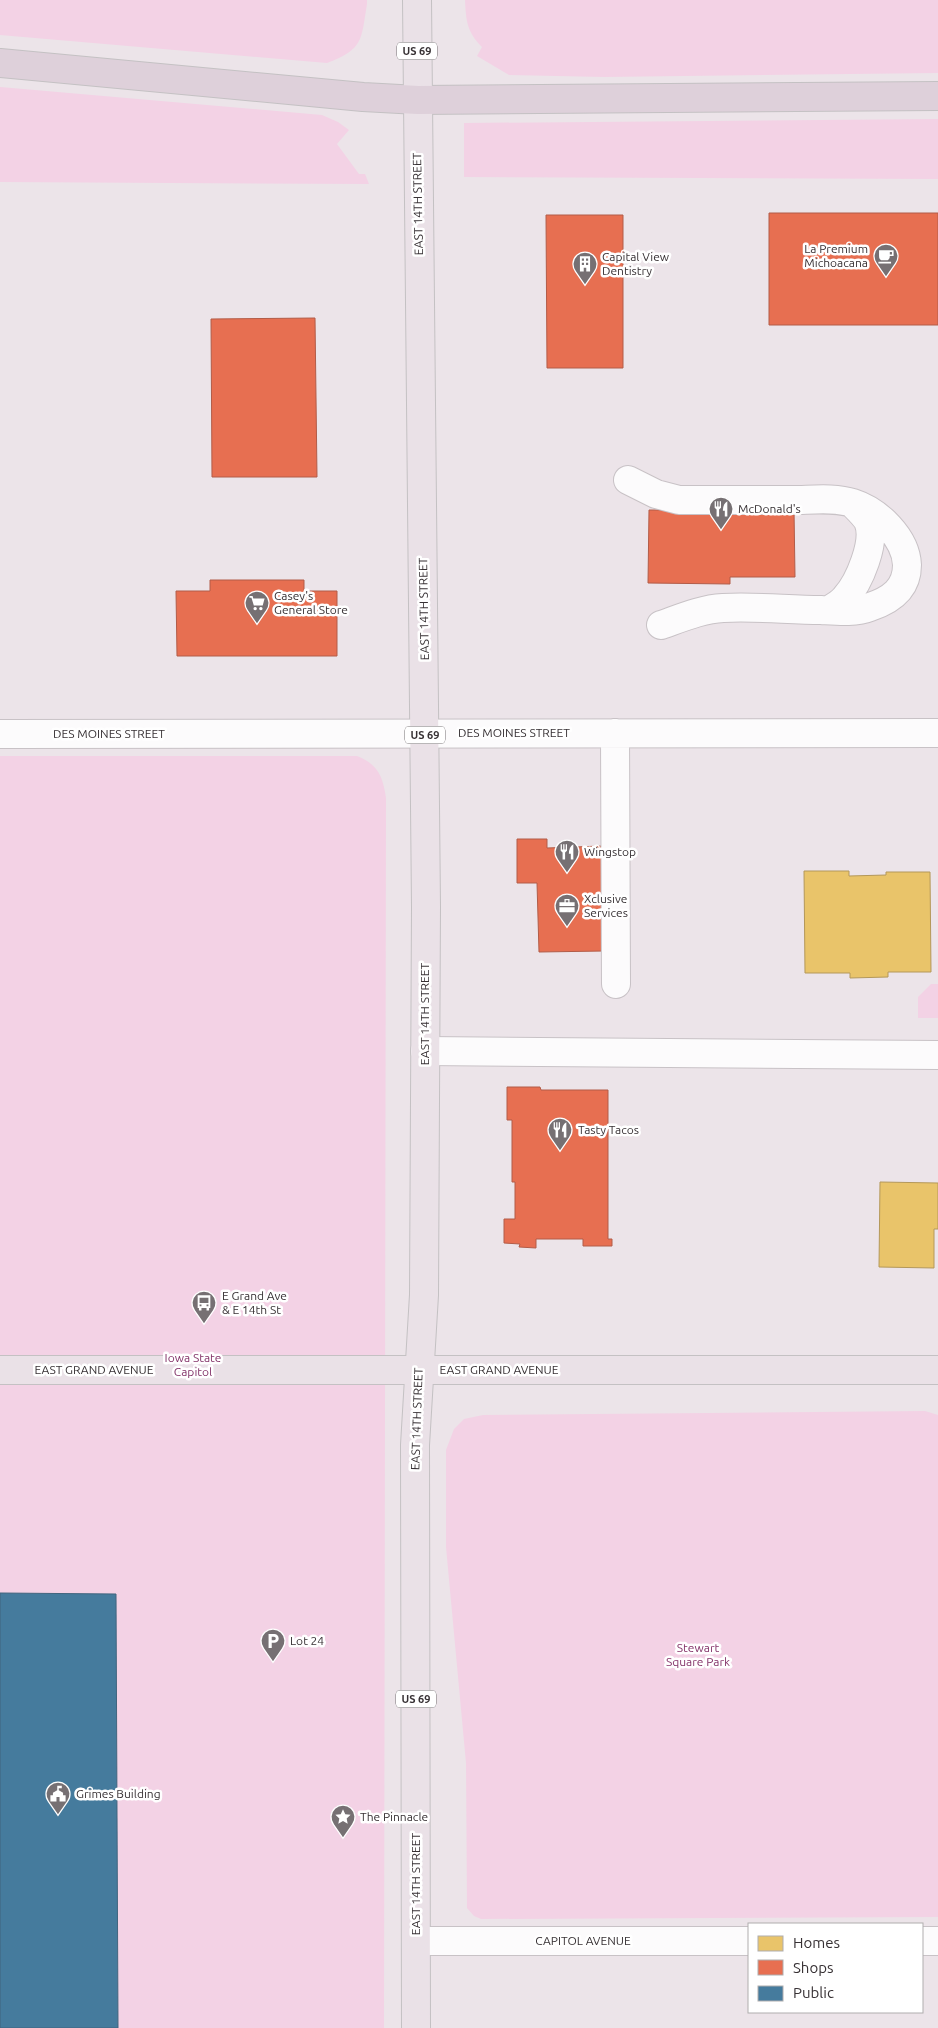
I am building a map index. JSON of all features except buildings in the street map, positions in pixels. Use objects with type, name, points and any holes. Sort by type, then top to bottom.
[{"type":"highway","points":[[0,63],[343,95],[418,100],[938,96]]},
{"type":"main road","name":"EAST 14TH STREET","points":[[416,2028],[415,1444],[424,1295],[425,1051],[417,1]]},
{"type":"main road","name":"EAST GRAND AVENUE","points":[[0,1370],[938,1370]]},
{"type":"street","points":[[628,480],[656,494],[679,500],[828,499],[852,502],[877,516],[893,532],[904,549],[907,564],[905,580],[898,592],[885,601],[868,608],[830,610],[722,608],[700,612],[661,625]]},
{"type":"street","points":[[830,610],[845,598],[857,579],[867,556],[871,538],[868,521],[852,502]]},
{"type":"street","points":[[615,733],[616,984]]},
{"type":"street","name":"DES MOINES STREET","points":[[0,734],[938,733]]},
{"type":"street","points":[[425,1051],[938,1055]]},
{"type":"street","name":"CAPITOL AVENUE","points":[[416,1942],[748,1941]]},
{"type":"street","points":[[923,1941],[938,1941]]},
{"type":"green space","points":[[0,0],[367,0],[367,4],[359,42],[348,53],[327,63],[0,35]]},
{"type":"green space","points":[[465,0],[938,0],[938,73],[604,77],[509,75],[477,56],[482,47],[468,26]]},
{"type":"green space","points":[[0,87],[322,115],[338,122],[349,130],[337,144],[359,174],[365,174],[369,184],[0,182]]},
{"type":"green space","points":[[938,119],[938,179],[464,177],[464,123]]},
{"type":"green space","name":"Iowa State Capitol","points":[[0,756],[357,756],[375,767],[383,784],[386,798],[384,2028],[0,2028]]},
{"type":"green space","points":[[931,984],[938,984],[938,1018],[918,1018],[918,997]]},
{"type":"green space","name":"Stewart Square Park","points":[[925,1411],[938,1415],[938,1917],[481,1919],[474,1916],[467,1908],[466,1763],[446,1547],[446,1450],[454,1429],[464,1419],[483,1415]]},
{"type":"place","name":"La Premium Michoacana","points":[[886,277]]},
{"type":"place","name":"Capital View Dentistry","points":[[585,285]]},
{"type":"place","name":"McDonald's","points":[[721,530]]},
{"type":"place","name":"Casey's General Store","points":[[257,624]]},
{"type":"place","name":"Wingstop","points":[[567,873]]},
{"type":"place","name":"Xclusive Services","points":[[567,927]]},
{"type":"place","name":"Tasty Tacos","points":[[560,1151]]},
{"type":"place","name":"E Grand Ave & E 14th St","points":[[204,1324]]},
{"type":"place","name":"Lot 24","points":[[273,1662]]},
{"type":"place","name":"Grimes Building","points":[[58,1815]]},
{"type":"place","name":"The Pinnacle","points":[[343,1838]]}]
